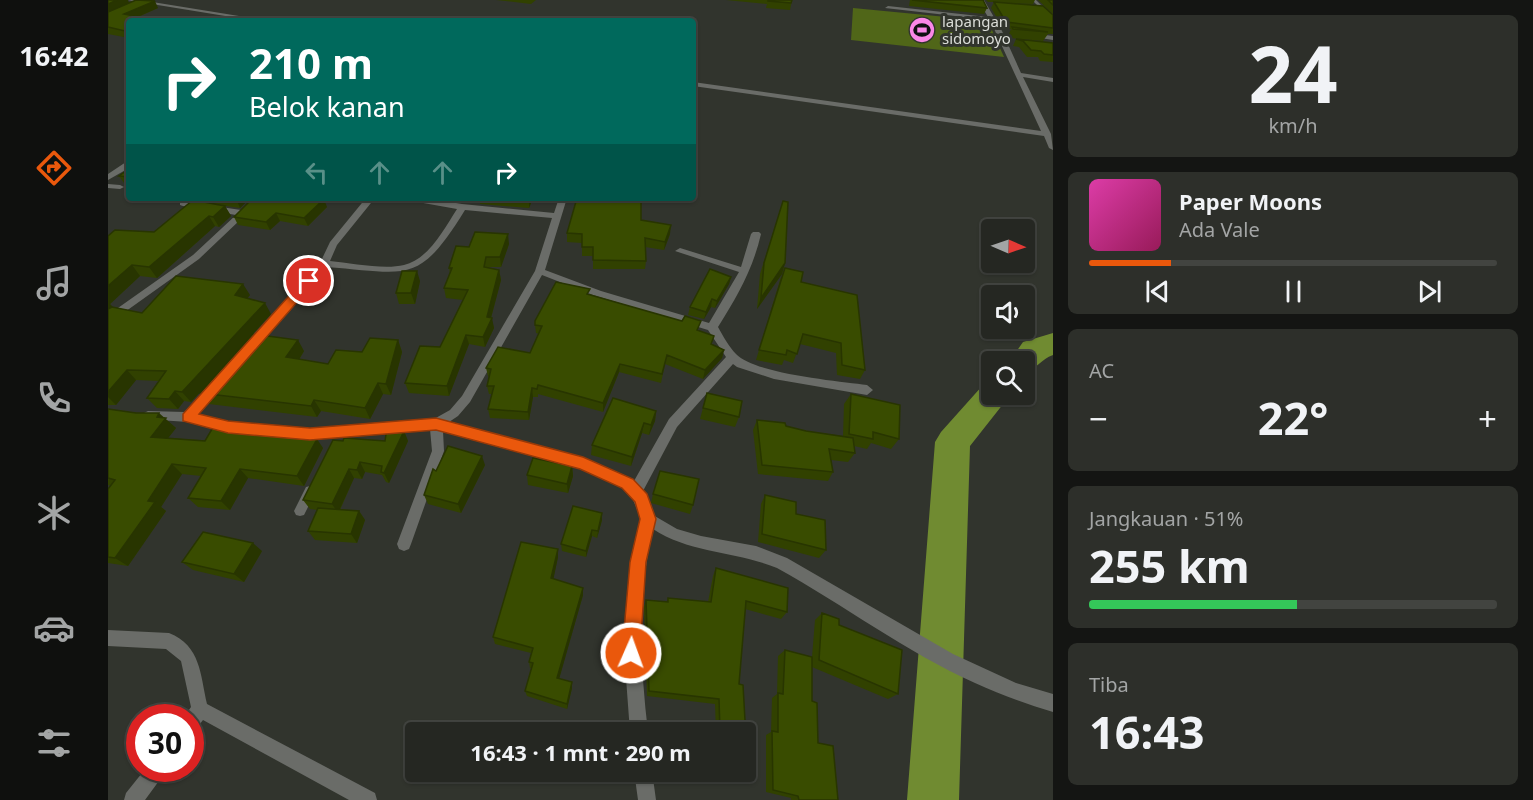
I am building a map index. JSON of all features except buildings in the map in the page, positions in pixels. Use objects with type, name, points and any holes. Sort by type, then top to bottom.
[{"type":"street","points":[[131,3],[141,2],[247,18]]},
{"type":"street","points":[[983,3],[999,31],[1053,148]]},
{"type":"street","points":[[888,8],[992,19]]},
{"type":"street","points":[[999,31],[1010,32]]},
{"type":"street","points":[[1021,34],[1053,38]]},
{"type":"street","points":[[1002,41],[1014,42]]},
{"type":"street","points":[[1017,74],[1053,80]]},
{"type":"street","points":[[696,84],[1047,134]]},
{"type":"street","points":[[108,178],[126,166]]},
{"type":"street","points":[[108,320],[196,257],[256,201]]},
{"type":"street","points":[[241,358],[324,264],[338,236],[368,201]]},
{"type":"street","points":[[429,201],[462,207],[558,216]]},
{"type":"street","points":[[436,424],[453,414],[466,399],[540,271],[562,201]]},
{"type":"street","points":[[183,203],[242,213]]},
{"type":"street","points":[[324,264],[407,267],[425,256],[440,241],[462,207]]},
{"type":"street","points":[[712,327],[733,298],[745,271],[756,234]]},
{"type":"street","points":[[680,251],[745,271]]},
{"type":"street","points":[[540,271],[597,293],[712,327],[732,357],[741,364],[774,375],[867,390]]},
{"type":"street","points":[[636,491],[673,423],[732,357]]},
{"type":"street","points":[[188,417],[225,375]]},
{"type":"street","points":[[138,415],[188,417],[228,427],[338,437],[436,424],[583,463],[628,484],[636,491],[648,519],[638,562],[632,627],[631,653],[638,722]]},
{"type":"street","points":[[404,544],[438,451],[440,441],[436,424]]},
{"type":"street","points":[[648,519],[676,535],[745,550],[779,562],[927,651],[1030,698],[1053,704]]},
{"type":"street","points":[[108,638],[169,641],[188,656],[194,704]]},
{"type":"street","points":[[204,720],[368,800]]},
{"type":"street","points":[[133,800],[147,782]]},
{"type":"street","points":[[644,782],[646,800]]},
{"type":"lane","points":[[1034,0],[1053,20]]},
{"type":"lane","points":[[983,3],[996,6]]},
{"type":"lane","points":[[1031,9],[1053,7]]},
{"type":"lane","points":[[108,186],[120,187]]},
{"type":"lane","points":[[300,511],[315,482]]},
{"type":"green space","name":"lapangan sidomoyo","points":[[853,8],[988,21],[1004,57],[851,40]]},
{"type":"waterway","points":[[1033,351],[1053,344]]},
{"type":"waterway","points":[[933,800],[953,442],[985,405]]},
{"type":"place","name":"lapangan sidomoyo","points":[[922,30]]},
{"type":"route","points":[[309,281],[188,417],[228,427],[310,434],[436,424],[462,429],[486,438],[583,463],[628,484],[642,499],[648,519],[638,562],[631,653]]}]
